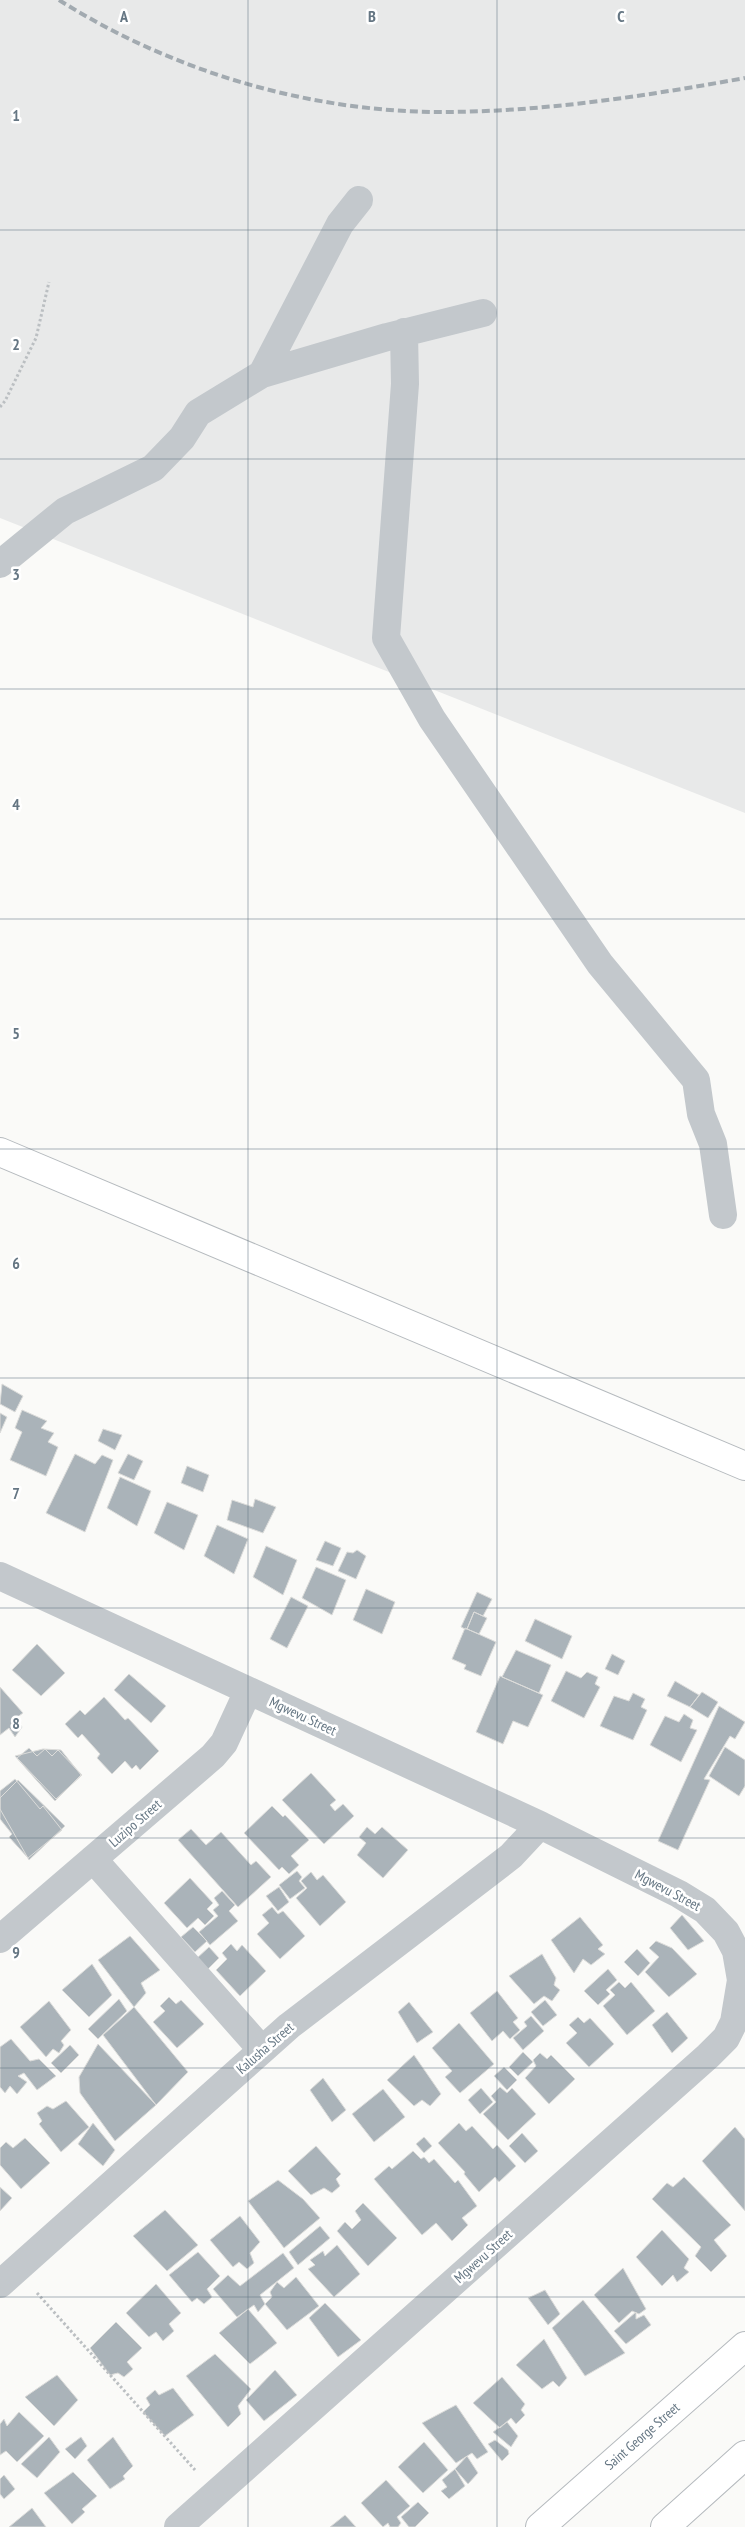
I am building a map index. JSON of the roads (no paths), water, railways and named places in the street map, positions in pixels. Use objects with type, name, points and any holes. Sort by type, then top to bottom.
[{"type":"main road","points":[[0,1152],[745,1466]]},
{"type":"main road","name":"Saint George Street","points":[[540,2527],[745,2346]]},
{"type":"main road","points":[[665,2527],[745,2455]]},
{"type":"street","points":[[262,374],[340,224],[359,200]]},
{"type":"street","points":[[0,564],[66,512],[153,468],[182,438],[198,413],[262,374],[404,332],[483,312]]},
{"type":"street","points":[[404,332],[405,384],[386,638],[432,719],[600,964],[696,1080],[701,1114],[713,1144],[723,1215]]},
{"type":"street","name":"Mgwevu Street","points":[[2,1580],[540,1825],[679,1894],[705,1910],[726,1932],[736,1951],[741,1980],[734,2022],[726,2038],[178,2527]]},
{"type":"street","name":"Luzipo Street","points":[[0,1939],[213,1756],[224,1743],[248,1691]]},
{"type":"street","name":"Kalusha Street","points":[[8,2277],[289,2026],[511,1856],[540,1825]]},
{"type":"street","points":[[93,1859],[262,2050]]},
{"type":"railway","points":[[59,0],[102,25],[148,47],[195,67],[243,83],[292,95],[392,110],[442,112],[556,106],[632,97],[745,78]]}]
